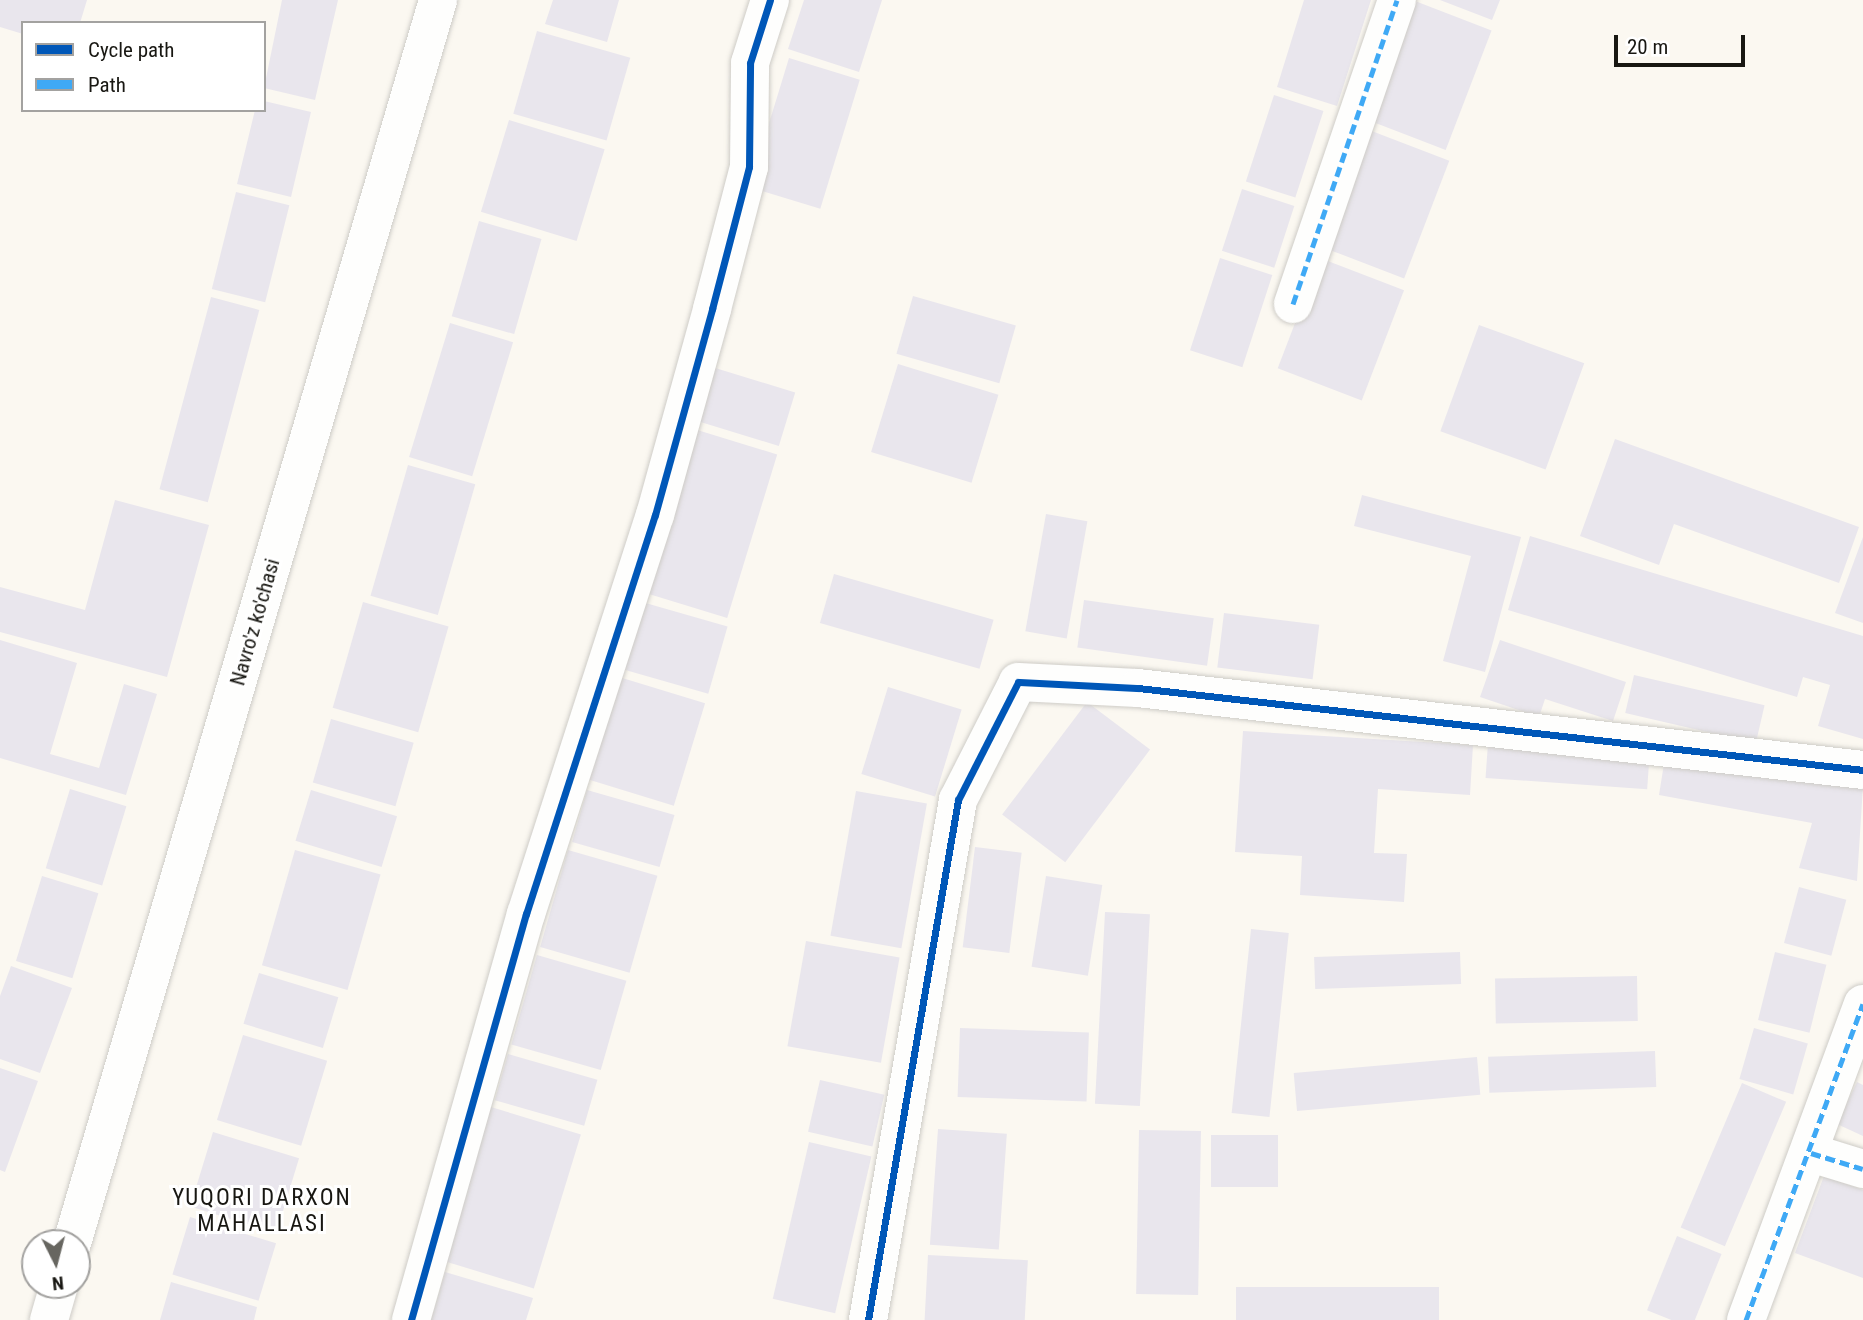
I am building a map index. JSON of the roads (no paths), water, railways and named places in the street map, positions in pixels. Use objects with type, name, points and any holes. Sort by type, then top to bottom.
[{"type":"street","name":"Navro'z ko'chasi","points":[[76,1229],[438,0]]},
{"type":"street","points":[[411,1320],[526,915],[655,515],[709,322],[749,167],[750,64],[770,0]]},
{"type":"street","points":[[1293,304],[1396,0]]},
{"type":"street","points":[[868,1320],[958,800],[1018,682],[1138,688],[1863,770]]},
{"type":"street","points":[[1746,1320],[1811,1153],[1863,1004]]},
{"type":"street","points":[[1811,1153],[1863,1169]]},
{"type":"street","points":[[49,1320],[56,1299]]},
{"type":"district","name":"YUQORI DARXON MAHALLASI","points":[[262,1211]]}]
